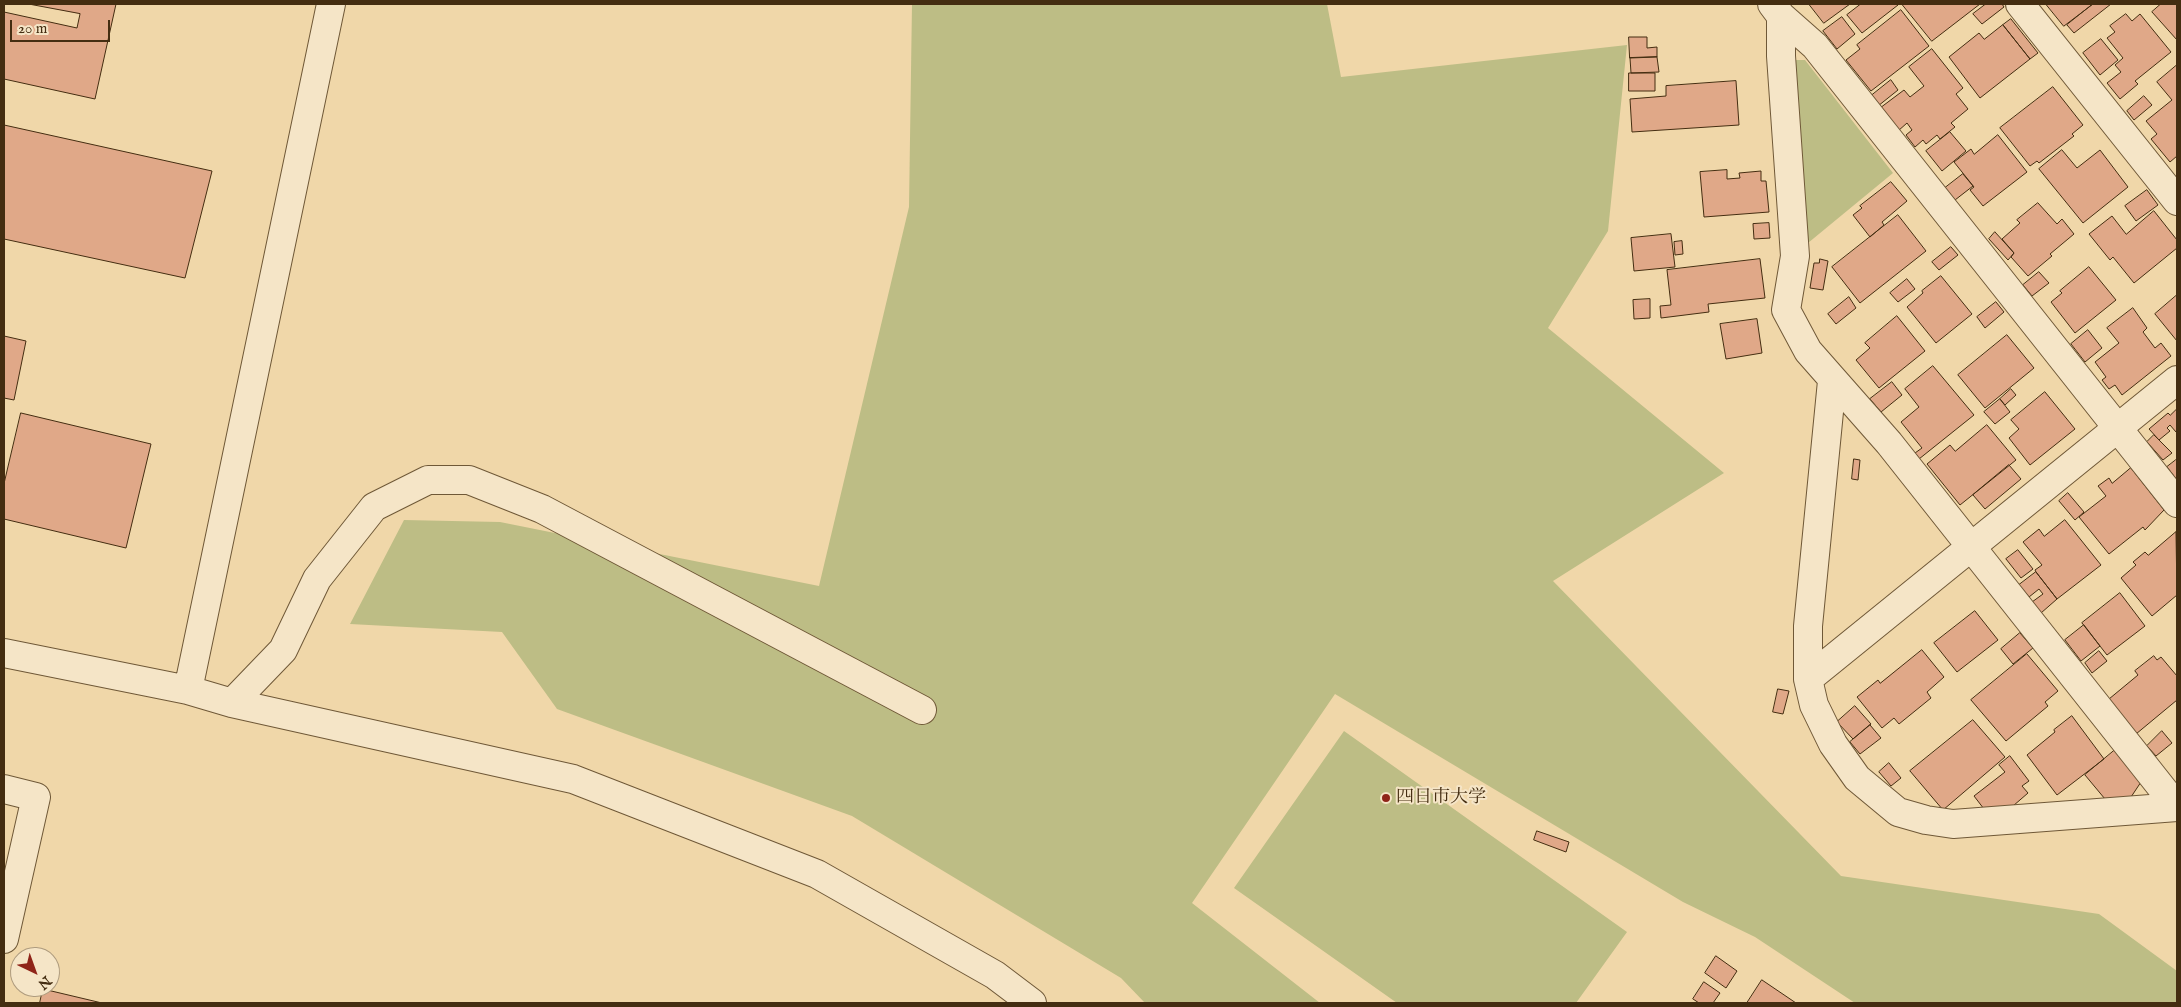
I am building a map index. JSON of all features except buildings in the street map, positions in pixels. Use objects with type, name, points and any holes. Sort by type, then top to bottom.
[{"type":"street","points":[[188,690],[331,4]]},
{"type":"street","points":[[2020,4],[2177,201]]},
{"type":"street","points":[[1776,10],[1795,256],[1786,310],[1808,351],[1832,381],[1888,443],[2177,808],[1952,824],[1926,820],[1898,812],[1857,778],[1838,751],[1814,705],[1808,679],[1808,626],[1832,381]]},
{"type":"street","points":[[1776,10],[1815,46],[2177,503]]},
{"type":"street","points":[[1808,679],[2177,380]]},
{"type":"street","points":[[232,703],[283,650],[317,579],[374,507],[428,480],[469,480],[542,509],[922,710]]},
{"type":"street","points":[[4,653],[188,690],[232,703],[573,779],[818,874],[995,975],[1032,1003]]},
{"type":"street","points":[[4,789],[36,797],[4,939]]},
{"type":"green space","points":[[912,4],[1327,4],[1341,77],[1627,45],[1608,231],[1548,328],[1724,473],[1553,581],[1841,876],[2099,914],[2177,971],[2177,1003],[1855,1003],[1755,937],[1683,902],[1335,694],[1192,903],[1320,1003],[1145,1003],[1121,978],[852,816],[557,709],[502,632],[350,624],[404,520],[500,522],[819,586],[909,207]]},
{"type":"green space","points":[[1794,60],[1805,60],[1893,173],[1808,243]]},
{"type":"green space","points":[[1344,731],[1627,932],[1576,1003],[1397,1003],[1234,888]]},
{"type":"place","name":"四日市大学","points":[[1386,798]]}]
